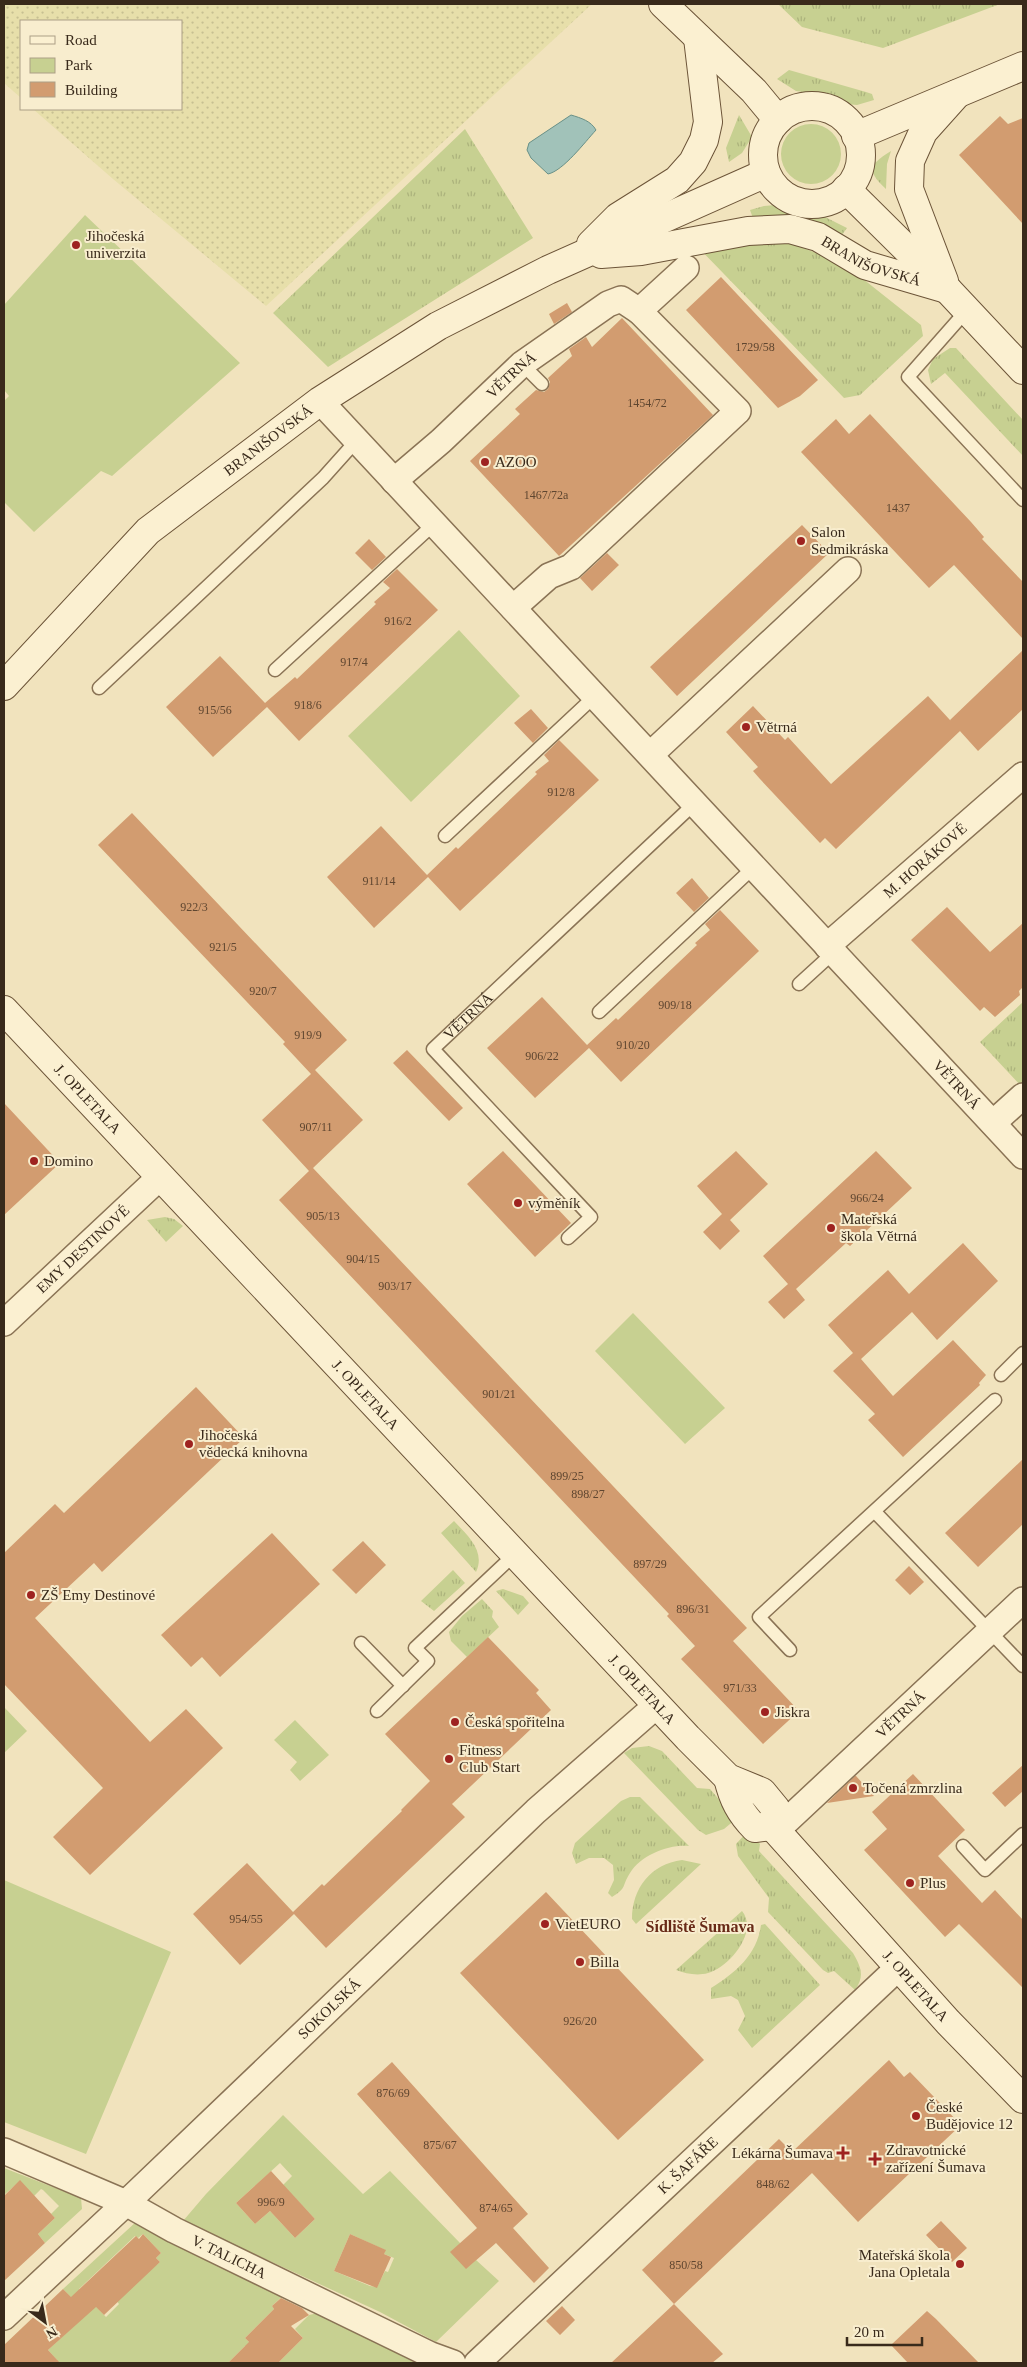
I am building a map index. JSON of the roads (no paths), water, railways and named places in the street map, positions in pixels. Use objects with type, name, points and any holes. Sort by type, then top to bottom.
[{"type":"street","points":[[663,4],[754,91],[778,120]]},
{"type":"street","name":"BRANIŠOVSKÁ","points":[[580,256],[618,217],[677,180],[693,162],[704,140],[708,122],[698,38]]},
{"type":"street","name":"BRANIŠOVSKÁ","points":[[856,136],[1023,66]]},
{"type":"street","name":"BRANIŠOVSKÁ","points":[[947,289],[909,189],[910,161],[923,132],[957,94]]},
{"type":"street","points":[[817,106],[840,116],[856,136],[860,158],[855,177],[846,189],[827,201],[798,202],[780,192],[766,172],[763,156],[768,132],[778,120],[800,107],[817,106]]},
{"type":"street","name":"BRANIŠOVSKÁ","points":[[4,686],[148,531],[320,401],[438,326],[548,270],[766,172]]},
{"type":"street","points":[[846,189],[947,289],[1023,370]]},
{"type":"street","name":"BRANIŠOVSKÁ","points":[[580,256],[641,251],[748,231],[790,228],[818,237],[865,265],[947,289]]},
{"type":"street","points":[[639,311],[686,268]]},
{"type":"street","name":"VĚTRNÁ","points":[[394,481],[441,441],[522,364],[608,304],[621,299],[639,311],[738,411],[571,567],[548,576],[513,608]]},
{"type":"street","name":"VĚTRNÁ","points":[[320,401],[651,754],[694,804],[1023,1156]]},
{"type":"street","points":[[651,754],[848,570]]},
{"type":"street","name":"M. HORÁKOVÉ","points":[[830,950],[1023,775]]},
{"type":"street","name":"J. OPLETALA","points":[[5,1012],[657,1705],[728,1778],[732,1795],[740,1812],[755,1828],[774,1828],[899,1967],[1023,2100]]},
{"type":"street","points":[[993,1123],[1023,1096]]},
{"type":"street","name":"EMY DESTINOVÉ","points":[[4,1323],[160,1177]]},
{"type":"street","name":"VĚTRNÁ","points":[[774,1828],[1023,1600]]},
{"type":"street","name":"SOKOLSKÁ","points":[[4,2317],[126,2204],[536,1811],[657,1705]]},
{"type":"street","name":"K. ŠAFÁŘE","points":[[477,2363],[899,1967]]},
{"type":"street","name":"V. TALICHA","points":[[4,2151],[126,2204],[183,2235],[431,2355],[453,2363]]},
{"type":"lane","points":[[967,310],[908,377],[1023,500]]},
{"type":"lane","points":[[522,364],[542,384]]},
{"type":"lane","points":[[99,688],[323,478],[357,440]]},
{"type":"lane","points":[[275,670],[434,524]]},
{"type":"lane","points":[[444,836],[595,696]]},
{"type":"lane","name":"VĚTRNÁ","points":[[568,1238],[591,1217],[433,1049],[694,804]]},
{"type":"lane","points":[[599,1012],[754,867]]},
{"type":"lane","points":[[799,984],[830,950]]},
{"type":"lane","points":[[1001,1375],[1023,1353]]},
{"type":"lane","points":[[790,1650],[759,1617],[996,1400]]},
{"type":"lane","points":[[875,1512],[1023,1666]]},
{"type":"lane","points":[[377,1711],[428,1661],[415,1648],[515,1554]]},
{"type":"lane","points":[[361,1644],[403,1686]]},
{"type":"lane","points":[[962,1846],[985,1870],[1023,1834]]},
{"type":"water","points":[[571,115],[589,122],[596,130],[567,162],[554,172],[548,174],[531,158],[527,150],[529,143]]},
{"type":"place","name":"Jihočeská univerzita","points":[[76,245]]},
{"type":"place","name":"AZOO","points":[[485,462]]},
{"type":"place","name":"Salon Sedmikráska","points":[[801,541]]},
{"type":"place","name":"Větrná","points":[[746,727]]},
{"type":"place","name":"Domino","points":[[34,1161]]},
{"type":"place","name":"výměník","points":[[518,1203]]},
{"type":"place","name":"Mateřská škola Větrná","points":[[831,1228]]},
{"type":"place","name":"Jihočeská vědecká knihovna","points":[[189,1444]]},
{"type":"place","name":"ZŠ Emy Destinové","points":[[31,1595]]},
{"type":"place","name":"Jiskra","points":[[765,1712]]},
{"type":"place","name":"Česká spořitelna","points":[[455,1722]]},
{"type":"place","name":"Fitness Club Start","points":[[449,1759]]},
{"type":"place","name":"Točená zmrzlina","points":[[853,1788]]},
{"type":"place","name":"Plus","points":[[910,1883]]},
{"type":"place","name":"VietEURO","points":[[545,1924]]},
{"type":"place","name":"Billa","points":[[580,1962]]},
{"type":"place","name":"České Budějovice 12","points":[[916,2116]]},
{"type":"place","name":"Lékárna Šumava","points":[[843,2153]]},
{"type":"place","name":"Zdravotnické zařízení Šumava","points":[[875,2159]]},
{"type":"place","name":"Mateřská škola Jana Opletala","points":[[960,2264]]},
{"type":"district","name":"Sídliště Šumava","points":[[700,1926]]}]
